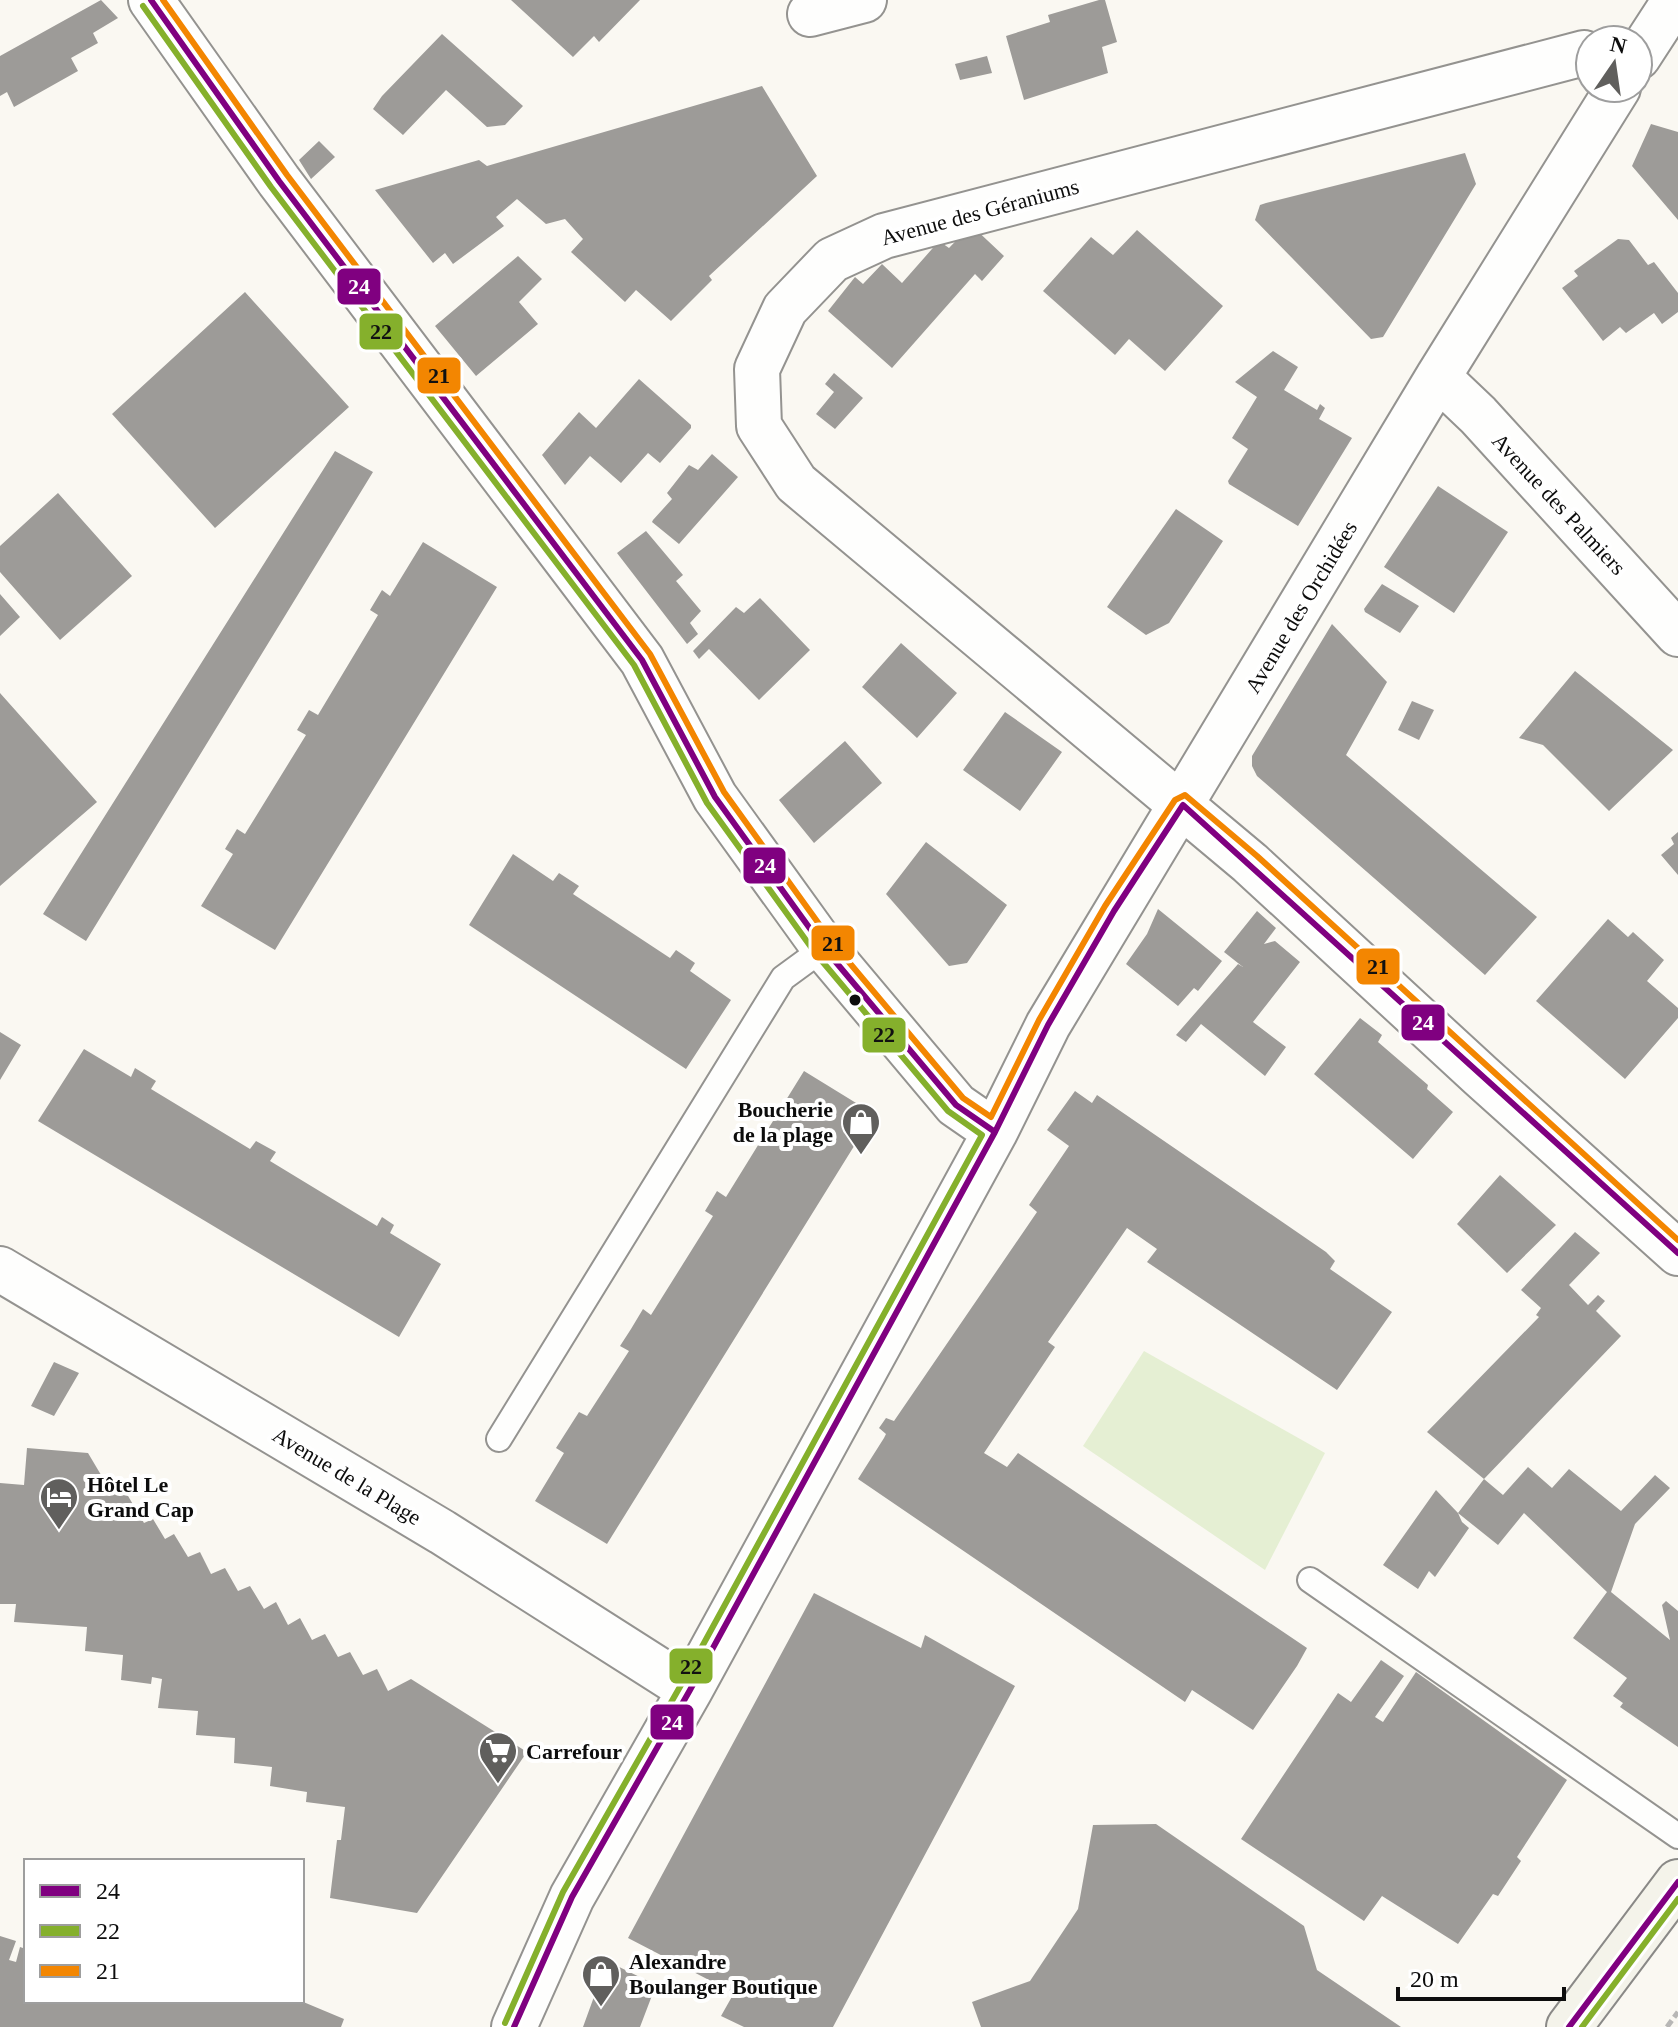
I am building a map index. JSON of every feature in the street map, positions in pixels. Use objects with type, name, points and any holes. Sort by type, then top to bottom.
[{"type":"main road","points":[[1569,2027],[1678,1882]]},
{"type":"street","points":[[151,0],[279,181],[642,660],[715,797],[824,948],[956,1105],[995,1132],[690,1690],[572,1897],[514,2027]]},
{"type":"street","points":[[810,14],[864,0]]},
{"type":"street","points":[[1656,50],[1675,0]]},
{"type":"street","name":"Avenue des Géraniums","points":[[1574,56],[884,236],[832,260],[785,309],[757,369],[759,426],[796,483],[1250,863],[1678,1253]]},
{"type":"street","name":"Avenue des Orchidées","points":[[995,1132],[1048,1025],[1114,911],[1183,805],[1438,377],[1608,104]]},
{"type":"street","name":"Avenue des Palmiers","points":[[1438,377],[1478,415],[1678,634]]},
{"type":"street","name":"Avenue de la Plage","points":[[0,1269],[442,1532],[690,1690]]},
{"type":"lane","points":[[499,1439],[783,978],[824,948]]},
{"type":"lane","points":[[1310,1580],[1678,1836]]},
{"type":"path","points":[[1667,2027],[1678,2012]]},
{"type":"green space","points":[[1144,1351],[1325,1453],[1265,1570],[1083,1446]]},
{"type":"building","points":[[101,0],[118,18],[93,33],[98,43],[71,58],[78,71],[14,107],[7,92],[0,96],[0,56]]},
{"type":"building","points":[[511,0],[640,0],[599,42],[594,36],[573,57]]},
{"type":"building","points":[[1105,0],[1117,42],[1102,47],[1108,73],[1024,100],[1006,36],[1050,22],[1048,15]]},
{"type":"building","points":[[442,34],[523,106],[505,125],[487,127],[446,90],[403,135],[373,109]]},
{"type":"building","points":[[987,56],[992,73],[960,80],[955,64]]},
{"type":"building","points":[[762,86],[817,176],[709,276],[712,280],[671,321],[636,290],[625,302],[571,252],[583,239],[565,219],[546,224],[517,199],[496,217],[504,226],[453,264],[445,253],[433,263],[375,190],[479,160],[487,166]]},
{"type":"building","points":[[1651,124],[1678,132],[1678,220],[1632,166]]},
{"type":"building","points":[[319,141],[335,157],[311,179],[299,160]]},
{"type":"building","points":[[1465,153],[1476,184],[1383,337],[1371,339],[1255,220],[1260,205],[1266,203]]},
{"type":"building","points":[[971,225],[1004,256],[982,281],[975,274],[892,368],[828,311],[855,277],[863,284],[882,264],[902,283],[939,241],[949,248]]},
{"type":"building","points":[[1137,230],[1223,306],[1165,371],[1129,339],[1115,355],[1043,291],[1091,237],[1113,255]]},
{"type":"building","points":[[1618,239],[1629,240],[1648,265],[1654,262],[1678,293],[1678,312],[1662,324],[1654,313],[1626,333],[1620,327],[1603,341],[1562,288],[1578,276],[1574,271]]},
{"type":"building","points":[[518,256],[542,279],[519,302],[538,324],[476,376],[435,326]]},
{"type":"building","points":[[245,292],[349,407],[215,528],[112,414]]},
{"type":"building","points":[[1273,351],[1298,367],[1284,390],[1317,410],[1320,404],[1325,408],[1319,419],[1352,438],[1298,526],[1228,481],[1248,449],[1232,438],[1257,397],[1235,382]]},
{"type":"building","points":[[834,373],[863,398],[835,429],[816,414],[834,392],[825,384]]},
{"type":"building","points":[[639,379],[691,428],[660,463],[648,453],[621,483],[590,456],[565,485],[542,455],[579,412],[596,428]]},
{"type":"building","points":[[335,451],[373,472],[86,941],[43,914]]},
{"type":"building","points":[[712,454],[738,477],[679,544],[652,522],[672,499],[667,493],[689,465],[698,470]]},
{"type":"building","points":[[1438,486],[1508,532],[1454,613],[1384,567]]},
{"type":"building","points":[[58,493],[132,576],[60,640],[0,572],[0,546]]},
{"type":"building","points":[[1176,509],[1223,541],[1169,623],[1146,635],[1107,607]]},
{"type":"building","points":[[646,531],[683,575],[676,581],[701,611],[690,623],[698,634],[687,644],[617,553]]},
{"type":"building","points":[[423,542],[497,587],[275,950],[201,906],[233,854],[225,849],[237,829],[245,834],[306,735],[297,730],[309,710],[318,715],[378,615],[370,610],[382,590],[390,596]]},
{"type":"building","points":[[1382,584],[1419,606],[1400,633],[1365,612],[1364,609]]},
{"type":"building","points":[[0,594],[20,617],[0,636]]},
{"type":"building","points":[[760,598],[810,650],[759,700],[709,649],[699,659],[693,651],[736,607],[744,613]]},
{"type":"building","points":[[1332,624],[1387,682],[1346,755],[1537,917],[1485,975],[1257,776],[1252,766],[1252,756]]},
{"type":"building","points":[[901,643],[957,693],[917,738],[862,687]]},
{"type":"building","points":[[1575,671],[1673,750],[1609,811],[1543,745],[1519,738]]},
{"type":"building","points":[[0,693],[97,802],[0,886]]},
{"type":"building","points":[[1412,701],[1434,710],[1419,740],[1398,730]]},
{"type":"building","points":[[1005,712],[1062,752],[1020,811],[963,770]]},
{"type":"building","points":[[845,741],[882,783],[814,843],[779,800]]},
{"type":"building","points":[[1678,832],[1678,875],[1661,855],[1674,844],[1671,838]]},
{"type":"building","points":[[926,842],[1007,905],[967,963],[949,966],[886,894]]},
{"type":"building","points":[[513,854],[553,881],[559,873],[579,886],[573,894],[670,958],[676,950],[695,963],[690,971],[731,1000],[686,1069],[469,925]]},
{"type":"building","points":[[1158,909],[1222,961],[1198,991],[1194,988],[1178,1006],[1126,964],[1147,934]]},
{"type":"building","points":[[1257,911],[1276,928],[1264,944],[1275,941],[1300,962],[1253,1022],[1286,1047],[1265,1076],[1201,1024],[1186,1042],[1176,1035],[1238,964],[1243,967],[1224,952]]},
{"type":"building","points":[[1608,919],[1628,937],[1633,932],[1664,960],[1647,981],[1678,1008],[1678,1018],[1625,1079],[1536,1001]]},
{"type":"building","points":[[1360,1018],[1382,1035],[1378,1042],[1428,1085],[1427,1089],[1453,1112],[1413,1159],[1314,1074]]},
{"type":"building","points":[[0,1032],[21,1045],[0,1080]]},
{"type":"building","points":[[84,1049],[131,1077],[135,1068],[156,1081],[151,1089],[250,1149],[256,1141],[276,1152],[270,1161],[377,1226],[382,1217],[394,1225],[390,1233],[441,1264],[399,1337],[38,1121]]},
{"type":"building","points":[[804,1071],[874,1114],[607,1544],[535,1501],[564,1453],[556,1448],[579,1412],[587,1416],[629,1351],[620,1346],[643,1309],[651,1315],[713,1216],[705,1211],[717,1191],[726,1197]]},
{"type":"building","points":[[1075,1091],[1092,1103],[1097,1095],[1326,1252],[1335,1261],[1330,1269],[1392,1312],[1337,1390],[1147,1262],[1157,1249],[1127,1228],[1048,1342],[1055,1347],[984,1453],[1007,1467],[1018,1453],[1307,1648],[1253,1730],[1192,1690],[1185,1702],[858,1479],[886,1434],[879,1428],[886,1418],[894,1421],[1037,1212],[1029,1205],[1069,1146],[1047,1130]]},
{"type":"building","points":[[1500,1175],[1556,1225],[1507,1273],[1457,1224]]},
{"type":"building","points":[[1575,1232],[1600,1253],[1569,1285],[1588,1305],[1598,1295],[1605,1301],[1596,1311],[1621,1336],[1484,1479],[1427,1432],[1539,1317],[1536,1315],[1541,1308],[1521,1290]]},
{"type":"building","points":[[54,1362],[79,1373],[54,1416],[31,1406]]},
{"type":"building","points":[[27,1448],[88,1453],[107,1485],[118,1479],[144,1523],[153,1519],[165,1539],[174,1534],[188,1557],[200,1552],[211,1574],[225,1568],[238,1591],[250,1586],[264,1609],[276,1602],[288,1625],[300,1618],[312,1640],[325,1634],[338,1657],[350,1652],[363,1675],[377,1669],[388,1691],[411,1679],[527,1752],[417,1913],[330,1898],[337,1840],[341,1840],[345,1807],[306,1802],[307,1792],[270,1786],[272,1767],[234,1763],[235,1738],[196,1735],[198,1711],[158,1708],[162,1679],[152,1677],[151,1684],[121,1680],[123,1655],[85,1651],[87,1627],[14,1622],[16,1604],[0,1604],[0,1483],[24,1485]]},
{"type":"building","points":[[1528,1467],[1552,1488],[1569,1469],[1621,1511],[1655,1475],[1670,1488],[1635,1524],[1611,1592],[1670,1640],[1662,1605],[1666,1601],[1678,1611],[1678,1747],[1620,1707],[1623,1703],[1613,1696],[1627,1678],[1573,1638],[1607,1592],[1524,1513],[1498,1545],[1458,1513],[1484,1479],[1503,1495]]},
{"type":"building","points":[[1436,1490],[1469,1528],[1435,1577],[1429,1571],[1418,1589],[1383,1565]]},
{"type":"building","points":[[814,1593],[921,1648],[925,1635],[1015,1686],[833,2027],[744,2027],[721,2016],[734,1993],[628,1938]]},
{"type":"building","points":[[1381,1660],[1404,1676],[1375,1717],[1383,1722],[1416,1672],[1567,1780],[1517,1857],[1521,1861],[1498,1896],[1493,1894],[1458,1944],[1382,1896],[1364,1921],[1241,1839],[1338,1693],[1351,1702]]},
{"type":"building","points":[[1156,1824],[1304,1926],[1317,1970],[1401,2027],[981,2027],[972,2002],[1030,1981],[1078,1909],[1093,1825]]},
{"type":"building","points":[[0,1936],[16,1941],[9,1960],[16,1962],[20,1947],[24,1948],[24,2003],[304,2002],[344,2019],[341,2027],[0,2027]]},
{"type":"building","points":[[607,1961],[656,1985],[640,2027],[583,2027]]},
{"type":"transit line","name":"24","points":[[151,0],[279,181],[642,660],[715,797],[824,948],[956,1105],[995,1132]]},
{"type":"transit line","name":"21","points":[[163,0],[287,175],[650,654],[724,792],[832,942],[963,1098],[991,1117],[1039,1020],[1105,906],[1175,800],[1185,795],[1257,856],[1678,1240]]},
{"type":"transit line","name":"22","points":[[143,6],[271,187],[634,665],[707,803],[816,954],[948,1111],[982,1135],[681,1685],[563,1892],[505,2023]]},
{"type":"transit line","name":"24","points":[[514,2027],[572,1897],[690,1690],[995,1132],[1048,1025],[1114,911],[1183,805],[1678,1253]]},
{"type":"transit line","name":"24","points":[[1569,2027],[1678,1882]]},
{"type":"transit line","name":"22","points":[[1582,2027],[1678,1899]]},
{"type":"place","name":"Boucherie de la plage","points":[[861,1156]]},
{"type":"place","name":"Hôtel Le Grand Cap","points":[[59,1531]]},
{"type":"place","name":"Carrefour","points":[[498,1785]]},
{"type":"place","name":"Alexandre Boulanger Boutique","points":[[601,2008]]}]
